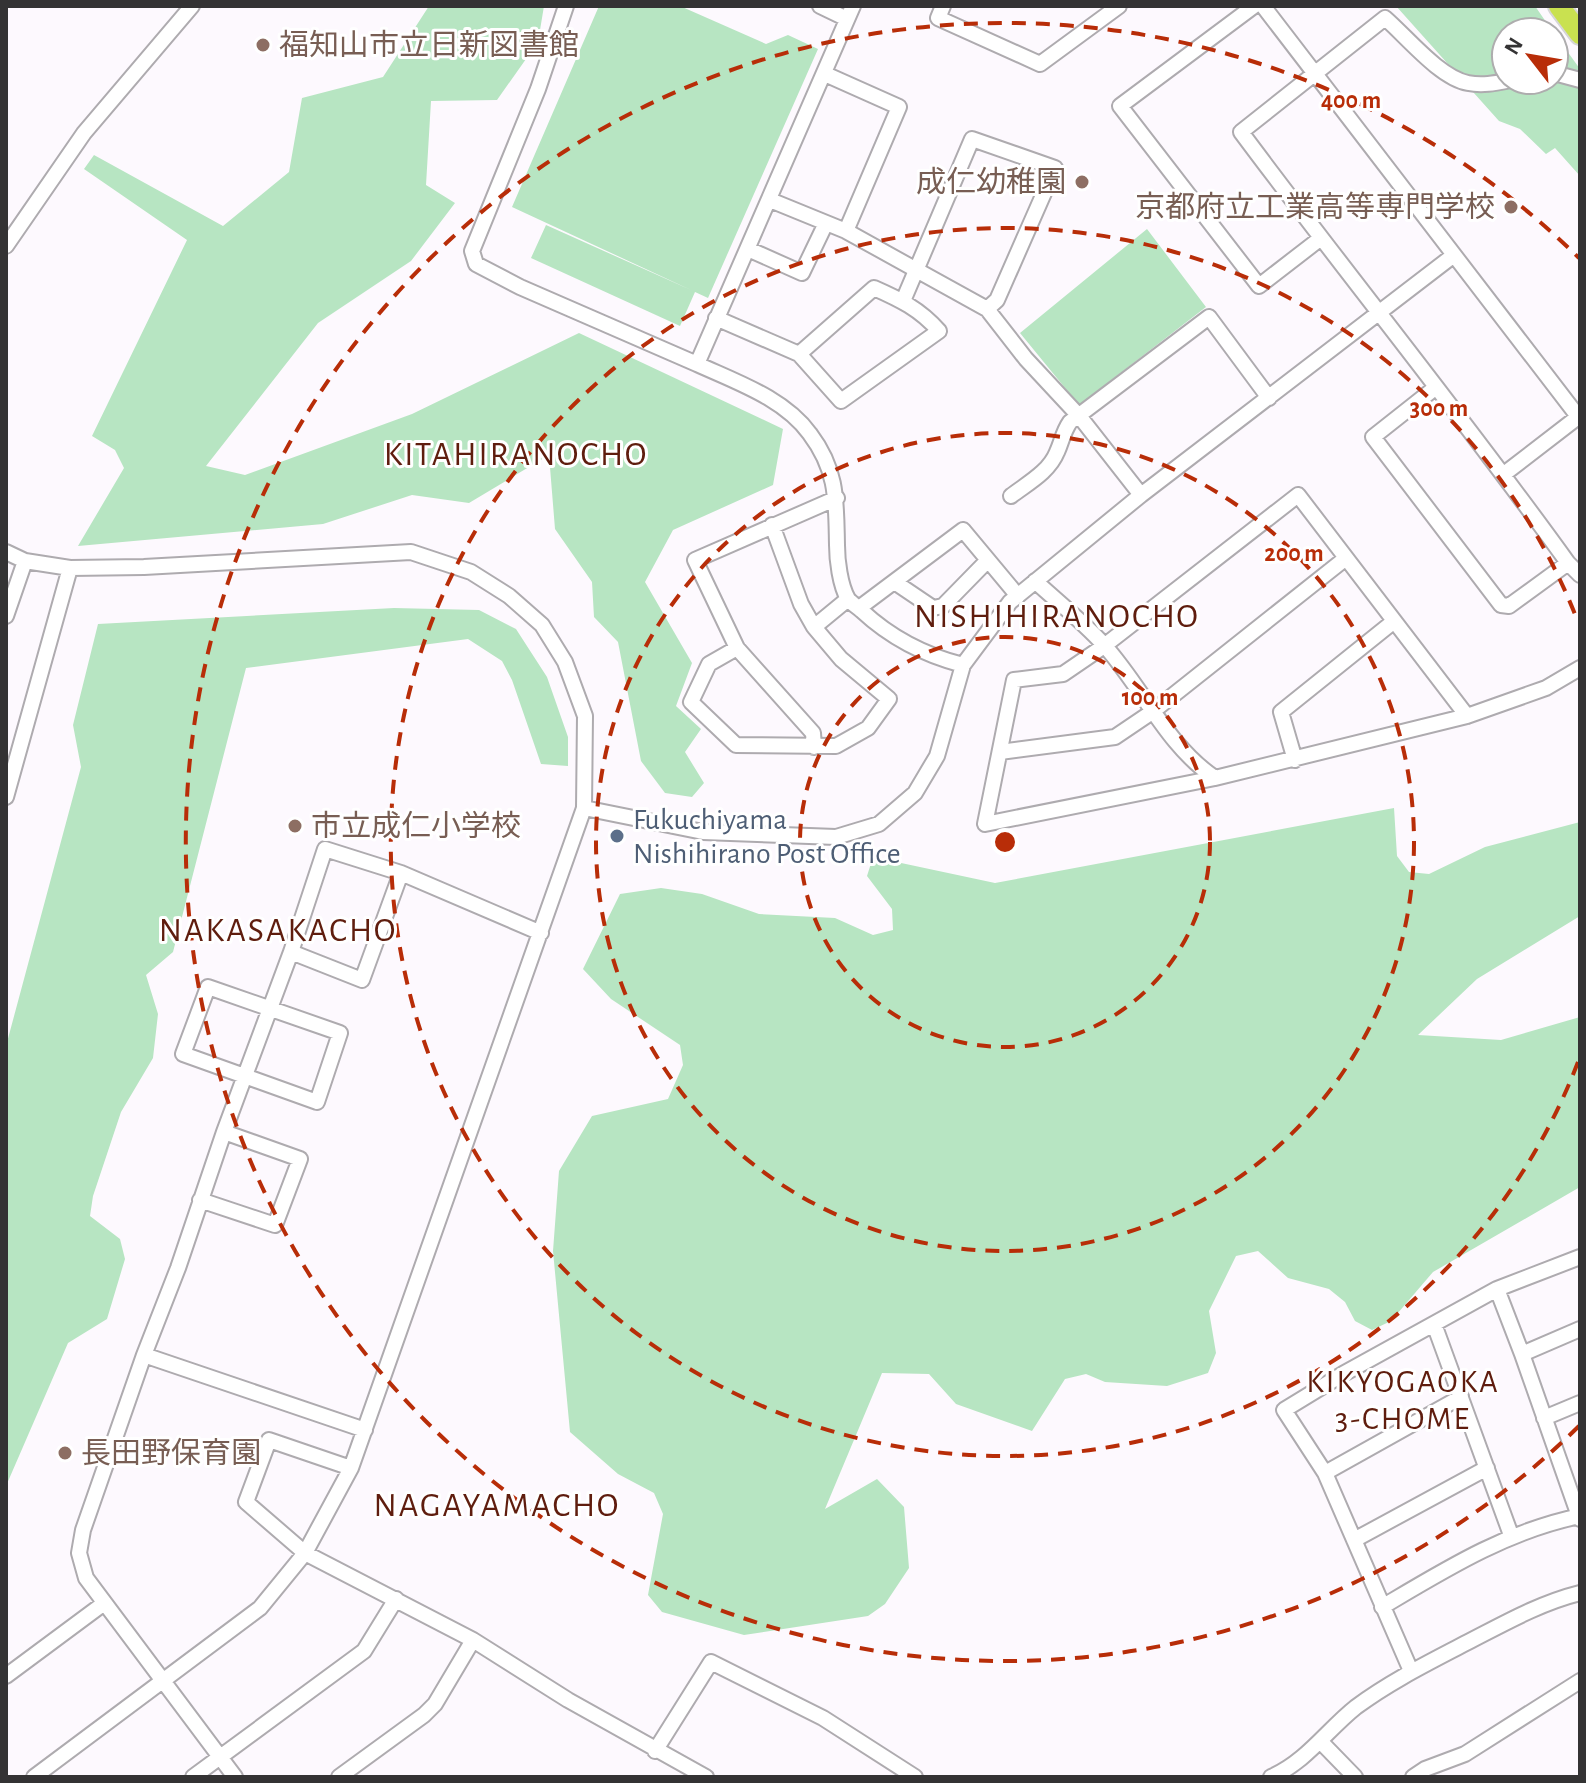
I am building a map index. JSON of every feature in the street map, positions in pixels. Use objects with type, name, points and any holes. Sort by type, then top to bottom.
[{"type":"highway","points":[[1559,6],[1580,34]]},
{"type":"street","points":[[6,246],[84,133],[192,6]]},
{"type":"street","points":[[566,6],[538,89],[472,251],[476,264],[520,287],[697,364],[789,412],[810,434],[826,461],[837,498],[837,548],[853,604],[903,643],[963,665]]},
{"type":"street","points":[[697,364],[850,12],[820,6]]},
{"type":"street","points":[[943,6],[938,18],[1040,64],[1119,6]]},
{"type":"street","points":[[1254,6],[1120,106],[1259,286],[1321,238]]},
{"type":"street","points":[[1263,6],[1579,418],[1504,474]]},
{"type":"street","points":[[1490,84],[1465,83],[1448,75],[1381,12],[1315,72],[1241,132],[1580,575]]},
{"type":"street","points":[[825,74],[899,107],[846,231]]},
{"type":"street","points":[[903,301],[972,139],[1055,168],[997,300],[987,309]]},
{"type":"street","points":[[770,200],[846,231],[987,309],[1026,359],[1080,417],[1141,495]]},
{"type":"street","points":[[748,249],[802,273],[826,223]]},
{"type":"street","points":[[584,808],[703,832],[836,837],[879,824],[915,793],[937,756],[963,665],[980,639],[1018,596],[1141,495],[1454,255]]},
{"type":"street","points":[[716,318],[799,354],[841,401],[939,331],[925,315],[874,288],[799,354]]},
{"type":"street","points":[[1011,496],[1046,470],[1070,422],[1209,317],[1269,398]]},
{"type":"street","points":[[1435,388],[1373,437],[1501,605],[1509,606],[1568,563]]},
{"type":"street","points":[[1467,716],[1298,495],[1104,646],[1063,674],[1014,680],[985,824],[1215,778],[1467,716],[1546,688],[1580,668]]},
{"type":"street","points":[[814,747],[813,733],[737,648],[695,560],[837,498]]},
{"type":"street","points":[[737,648],[709,664],[691,702],[736,745],[836,746],[868,728],[889,699],[841,659],[814,627],[801,604],[772,525]]},
{"type":"street","points":[[814,627],[896,583],[963,530],[1018,596]]},
{"type":"street","points":[[6,552],[25,561],[70,568],[144,567],[411,552],[471,572],[509,596],[542,625],[565,662],[585,716],[584,808],[351,1468],[305,1553],[260,1608],[34,1777]]},
{"type":"street","points":[[1000,752],[1115,737],[1152,712],[1346,558]]},
{"type":"street","points":[[896,583],[933,608],[943,606],[988,560]]},
{"type":"street","points":[[6,616],[25,561]]},
{"type":"street","points":[[6,797],[70,568]]},
{"type":"street","points":[[1035,581],[1104,646],[1196,765],[1215,778]]},
{"type":"street","points":[[1295,760],[1281,712],[1393,622]]},
{"type":"street","points":[[235,1777],[164,1679],[103,1604],[86,1578],[79,1553],[83,1530],[144,1355],[178,1268],[325,849],[401,873],[541,933]]},
{"type":"street","points":[[291,952],[362,980],[401,873]]},
{"type":"street","points":[[208,987],[340,1033],[317,1102],[245,1077],[183,1054],[208,987]]},
{"type":"street","points":[[200,1200],[275,1225],[300,1159],[224,1132]]},
{"type":"street","points":[[1411,1671],[1325,1473],[1284,1410],[1497,1289],[1580,1257]]},
{"type":"street","points":[[1382,1607],[1511,1535],[1546,1523],[1580,1517],[1573,1477],[1544,1418],[1497,1289]]},
{"type":"street","points":[[1434,1324],[1511,1535]]},
{"type":"street","points":[[1522,1354],[1580,1329]]},
{"type":"street","points":[[144,1355],[365,1430]]},
{"type":"street","points":[[1325,1473],[1461,1397]]},
{"type":"street","points":[[1544,1418],[1580,1403]]},
{"type":"street","points":[[351,1468],[269,1440],[246,1502],[305,1553],[473,1640],[655,1751],[706,1777]]},
{"type":"street","points":[[1354,1540],[1487,1468]]},
{"type":"street","points":[[1271,1777],[1299,1760],[1347,1715],[1411,1671],[1536,1607],[1580,1593]]},
{"type":"street","points":[[193,1777],[364,1651],[396,1599]]},
{"type":"street","points":[[6,1676],[103,1604]]},
{"type":"street","points":[[339,1777],[435,1704],[473,1640]]},
{"type":"street","points":[[655,1751],[711,1662],[823,1718],[915,1777]]},
{"type":"street","points":[[1422,1774],[1465,1754],[1580,1681]]},
{"type":"street","points":[[1321,1742],[1355,1777]]},
{"type":"green space","points":[[429,6],[544,6],[538,42],[497,100],[431,101],[426,185],[455,203],[411,261],[318,323],[206,466],[245,475],[412,414],[579,333],[783,429],[773,485],[673,530],[645,582],[692,663],[676,706],[701,729],[685,752],[704,783],[692,797],[665,793],[641,761],[618,642],[594,617],[592,582],[555,529],[549,455],[469,503],[412,495],[323,524],[78,546],[124,468],[115,450],[92,436],[187,240],[84,169],[94,155],[223,226],[289,172],[302,98],[383,77]]},
{"type":"green space","points":[[599,6],[680,6],[766,44],[788,35],[818,49],[708,298],[695,292],[680,326],[531,258],[546,225],[691,290],[512,207]]},
{"type":"green space","points":[[1396,6],[1535,6],[1542,16],[1490,16],[1490,96],[1570,96],[1570,55],[1580,69],[1580,176],[1555,148],[1546,154],[1520,129],[1499,121]]},
{"type":"green space","points":[[1147,229],[1206,307],[1079,405],[1020,333]]},
{"type":"green space","points":[[394,608],[479,610],[516,629],[547,677],[568,737],[568,766],[541,764],[512,680],[502,661],[468,639],[246,668],[173,952],[146,975],[158,1014],[153,1058],[121,1112],[93,1196],[90,1216],[120,1239],[125,1259],[107,1319],[68,1343],[6,1486],[6,1046],[81,767],[73,725],[98,624]]},
{"type":"green space","points":[[1394,808],[1397,856],[1409,872],[1429,874],[1485,847],[1580,822],[1580,916],[1477,979],[1418,1035],[1501,1040],[1580,1017],[1580,1187],[1433,1272],[1391,1321],[1372,1330],[1355,1321],[1345,1302],[1329,1289],[1288,1278],[1258,1251],[1236,1256],[1209,1311],[1216,1353],[1208,1373],[1167,1386],[1105,1382],[1086,1374],[1065,1379],[1032,1431],[956,1404],[929,1374],[882,1373],[825,1509],[877,1479],[904,1507],[909,1568],[885,1604],[868,1616],[744,1635],[662,1612],[648,1595],[663,1514],[654,1493],[618,1474],[570,1432],[553,1251],[559,1171],[592,1116],[668,1099],[683,1065],[680,1045],[611,999],[583,969],[620,894],[661,888],[702,894],[759,914],[835,918],[873,935],[893,930],[892,909],[867,876],[873,857],[995,883]]},
{"type":"place","name":"福知山市立日新図書館","points":[[263,45]]},
{"type":"place","name":"成仁幼稚園","points":[[1082,182]]},
{"type":"place","name":"京都府立工業高等専門学校","points":[[1511,207]]},
{"type":"place","name":"市立成仁小学校","points":[[295,826]]},
{"type":"place","name":"Fukuchiyama Nishihirano Post Office","points":[[617,836]]},
{"type":"place","name":"長田野保育園","points":[[65,1453]]},
{"type":"district","name":"KITAHIRANOCHO","points":[[516,453]]},
{"type":"district","name":"NISHIHIRANOCHO","points":[[1057,615]]},
{"type":"district","name":"NAKASAKACHO","points":[[278,929]]},
{"type":"district","name":"KIKYOGAOKA 3-CHOME","points":[[1403,1400]]},
{"type":"district","name":"NAGAYAMACHO","points":[[497,1504]]}]
